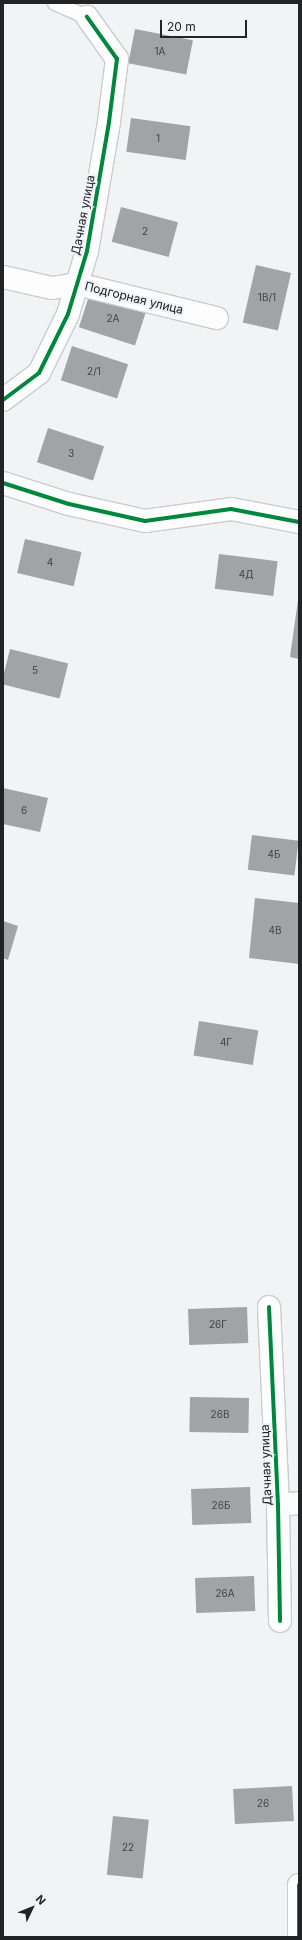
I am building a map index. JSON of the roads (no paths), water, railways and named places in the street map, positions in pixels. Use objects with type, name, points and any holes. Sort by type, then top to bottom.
[{"type":"street","name":"Дачная улица","points":[[3,400],[39,373],[68,314],[87,251],[109,122],[117,59],[87,17]]},
{"type":"street","name":"Подгорная улица","points":[[3,277],[52,288],[78,284],[217,318]]},
{"type":"street","points":[[3,483],[69,504],[145,521],[230,509],[299,522]]},
{"type":"street","name":"Дачная улица","points":[[269,1307],[289,1504],[280,1621]]},
{"type":"street","points":[[299,1884],[299,1937]]},
{"type":"lane","points":[[55,3],[87,17]]}]
